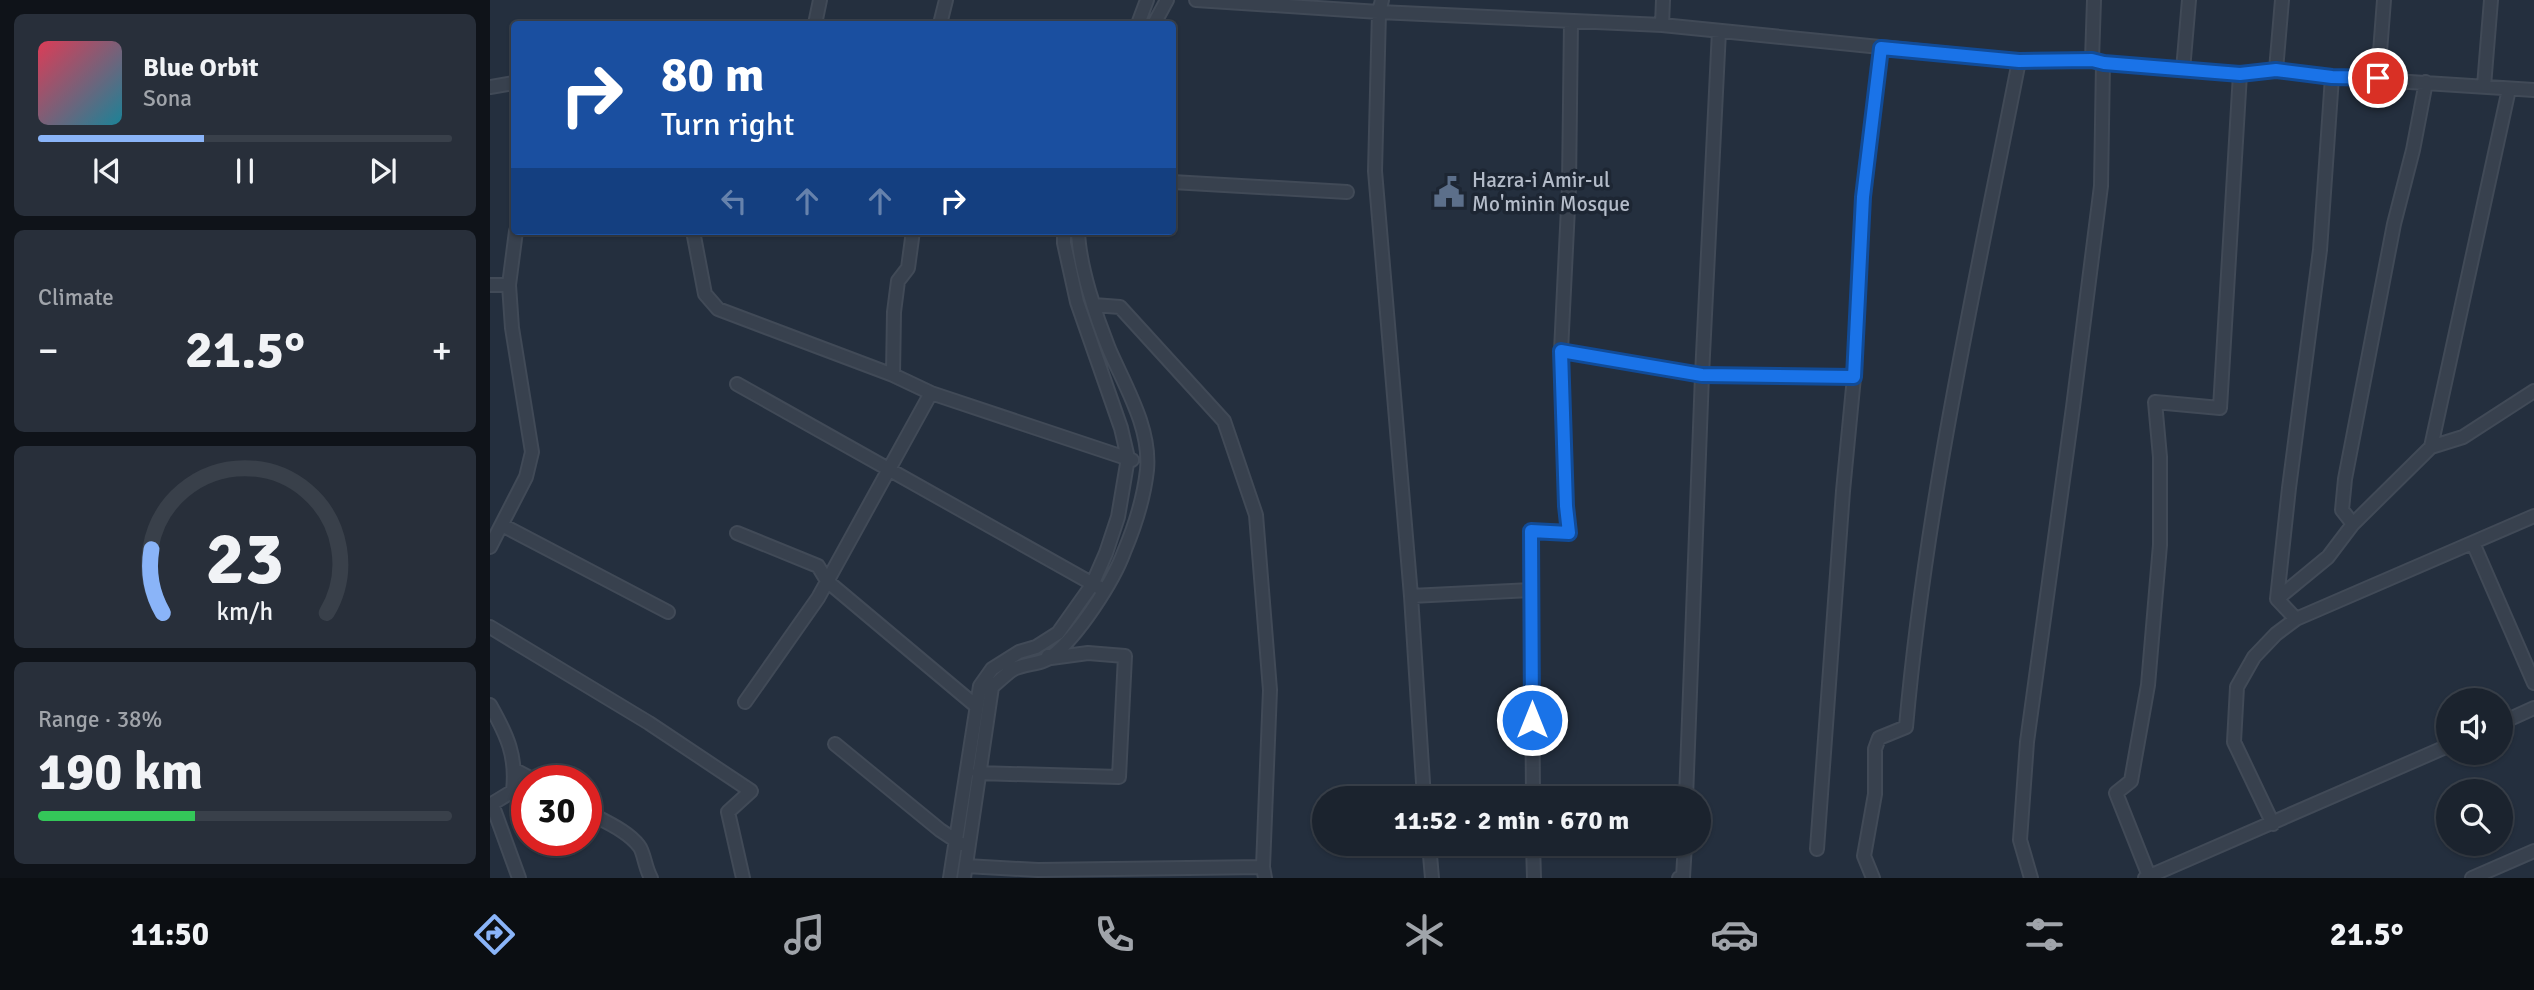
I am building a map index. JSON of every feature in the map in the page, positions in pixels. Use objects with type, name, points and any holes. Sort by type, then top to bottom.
[{"type":"street","points":[[816,21],[820,0]]},
{"type":"street","points":[[941,21],[946,0]]},
{"type":"street","points":[[1139,21],[1147,0]]},
{"type":"street","points":[[1156,21],[1167,0]]},
{"type":"street","points":[[1196,0],[1380,6],[1571,21],[1662,25],[2019,61],[2098,62],[2240,74],[2276,70],[2332,77],[2534,90]]},
{"type":"street","points":[[1662,25],[1663,0]]},
{"type":"street","points":[[2031,878],[2020,840],[2026,742],[2101,186],[2094,0]]},
{"type":"street","points":[[2182,69],[2189,0]]},
{"type":"street","points":[[2276,70],[2282,0]]},
{"type":"street","points":[[2378,78],[2384,0]]},
{"type":"street","points":[[2484,86],[2491,0]]},
{"type":"street","points":[[1380,6],[1375,170],[1411,596],[1423,786]]},
{"type":"street","points":[[1533,786],[1531,531],[1569,533],[1561,351],[1569,187],[1571,21]]},
{"type":"street","points":[[1686,786],[1702,375],[1719,31]]},
{"type":"street","points":[[1817,849],[1854,377],[1863,197],[1881,48]]},
{"type":"street","points":[[1873,878],[1864,856],[1875,794],[1875,749],[1879,738],[1906,726],[1930,535],[1954,394],[2019,61]]},
{"type":"street","points":[[2240,74],[2220,408],[2155,402],[2159,446],[2160,545],[2148,685],[2131,781],[2116,793],[2147,877],[2436,751]]},
{"type":"street","points":[[2296,619],[2277,599],[2288,488],[2320,250],[2332,77]]},
{"type":"street","points":[[2353,524],[2342,510],[2345,479],[2394,224],[2413,150],[2426,82]]},
{"type":"street","points":[[490,87],[511,84]]},
{"type":"street","points":[[2431,447],[2509,89]]},
{"type":"street","points":[[1176,182],[1347,192]]},
{"type":"street","points":[[490,547],[526,477],[532,452],[512,328],[509,285],[515,235]]},
{"type":"street","points":[[694,235],[705,294],[718,309],[893,374],[931,393],[1128,458],[1147,468]]},
{"type":"street","points":[[893,374],[894,312],[898,281],[908,268],[912,235]]},
{"type":"street","points":[[1051,658],[1071,637],[1098,588],[1118,517],[1128,458],[1121,428],[1077,302],[1064,235]]},
{"type":"street","points":[[950,878],[980,686],[992,669],[1058,633],[1117,570],[1134,528],[1147,468],[1145,442],[1136,410],[1109,348],[1093,302],[1079,235]]},
{"type":"street","points":[[490,285],[509,285]]},
{"type":"street","points":[[978,773],[1119,776],[1125,656],[1088,653],[1051,658],[1013,670],[992,687],[978,773],[965,872],[1264,872],[1270,690],[1256,515],[1224,421],[1120,306],[1077,302]]},
{"type":"street","points":[[1561,351],[1702,375],[1854,377]]},
{"type":"street","points":[[737,384],[1098,588]]},
{"type":"street","points":[[2277,599],[2328,557],[2353,524],[2431,447],[2463,437],[2534,391]]},
{"type":"street","points":[[745,702],[818,598],[931,393]]},
{"type":"street","points":[[2273,824],[2234,742],[2237,687],[2254,657],[2276,634],[2296,619],[2534,516]]},
{"type":"street","points":[[502,525],[668,612]]},
{"type":"street","points":[[737,533],[818,566],[827,581],[976,706]]},
{"type":"street","points":[[2473,543],[2534,683]]},
{"type":"street","points":[[1411,596],[1531,590]]},
{"type":"street","points":[[490,628],[649,723],[751,790],[728,813],[743,878]]},
{"type":"street","points":[[1035,647],[1051,658]]},
{"type":"street","points":[[490,705],[507,735],[515,765]]},
{"type":"street","points":[[2513,718],[2534,708]]},
{"type":"street","points":[[835,744],[954,841],[968,847]]},
{"type":"street","points":[[511,791],[491,805],[519,878]]},
{"type":"street","points":[[602,820],[627,835],[641,848],[644,867],[651,878]]},
{"type":"street","points":[[2472,878],[2534,851]]},
{"type":"street","points":[[1430,856],[1432,878]]},
{"type":"street","points":[[1533,856],[1534,878]]},
{"type":"street","points":[[1679,878],[1683,877],[1684,856]]},
{"type":"place","name":"Hazra-i Amir-ul Mo'minin Mosque","points":[[1449,192]]},
{"type":"route","points":[[1532,720],[1531,531],[1569,533],[1561,351],[1702,375],[1854,377],[1863,197],[1881,48],[2019,61],[2092,60],[2240,74],[2276,70],[2332,77],[2378,78]]}]
